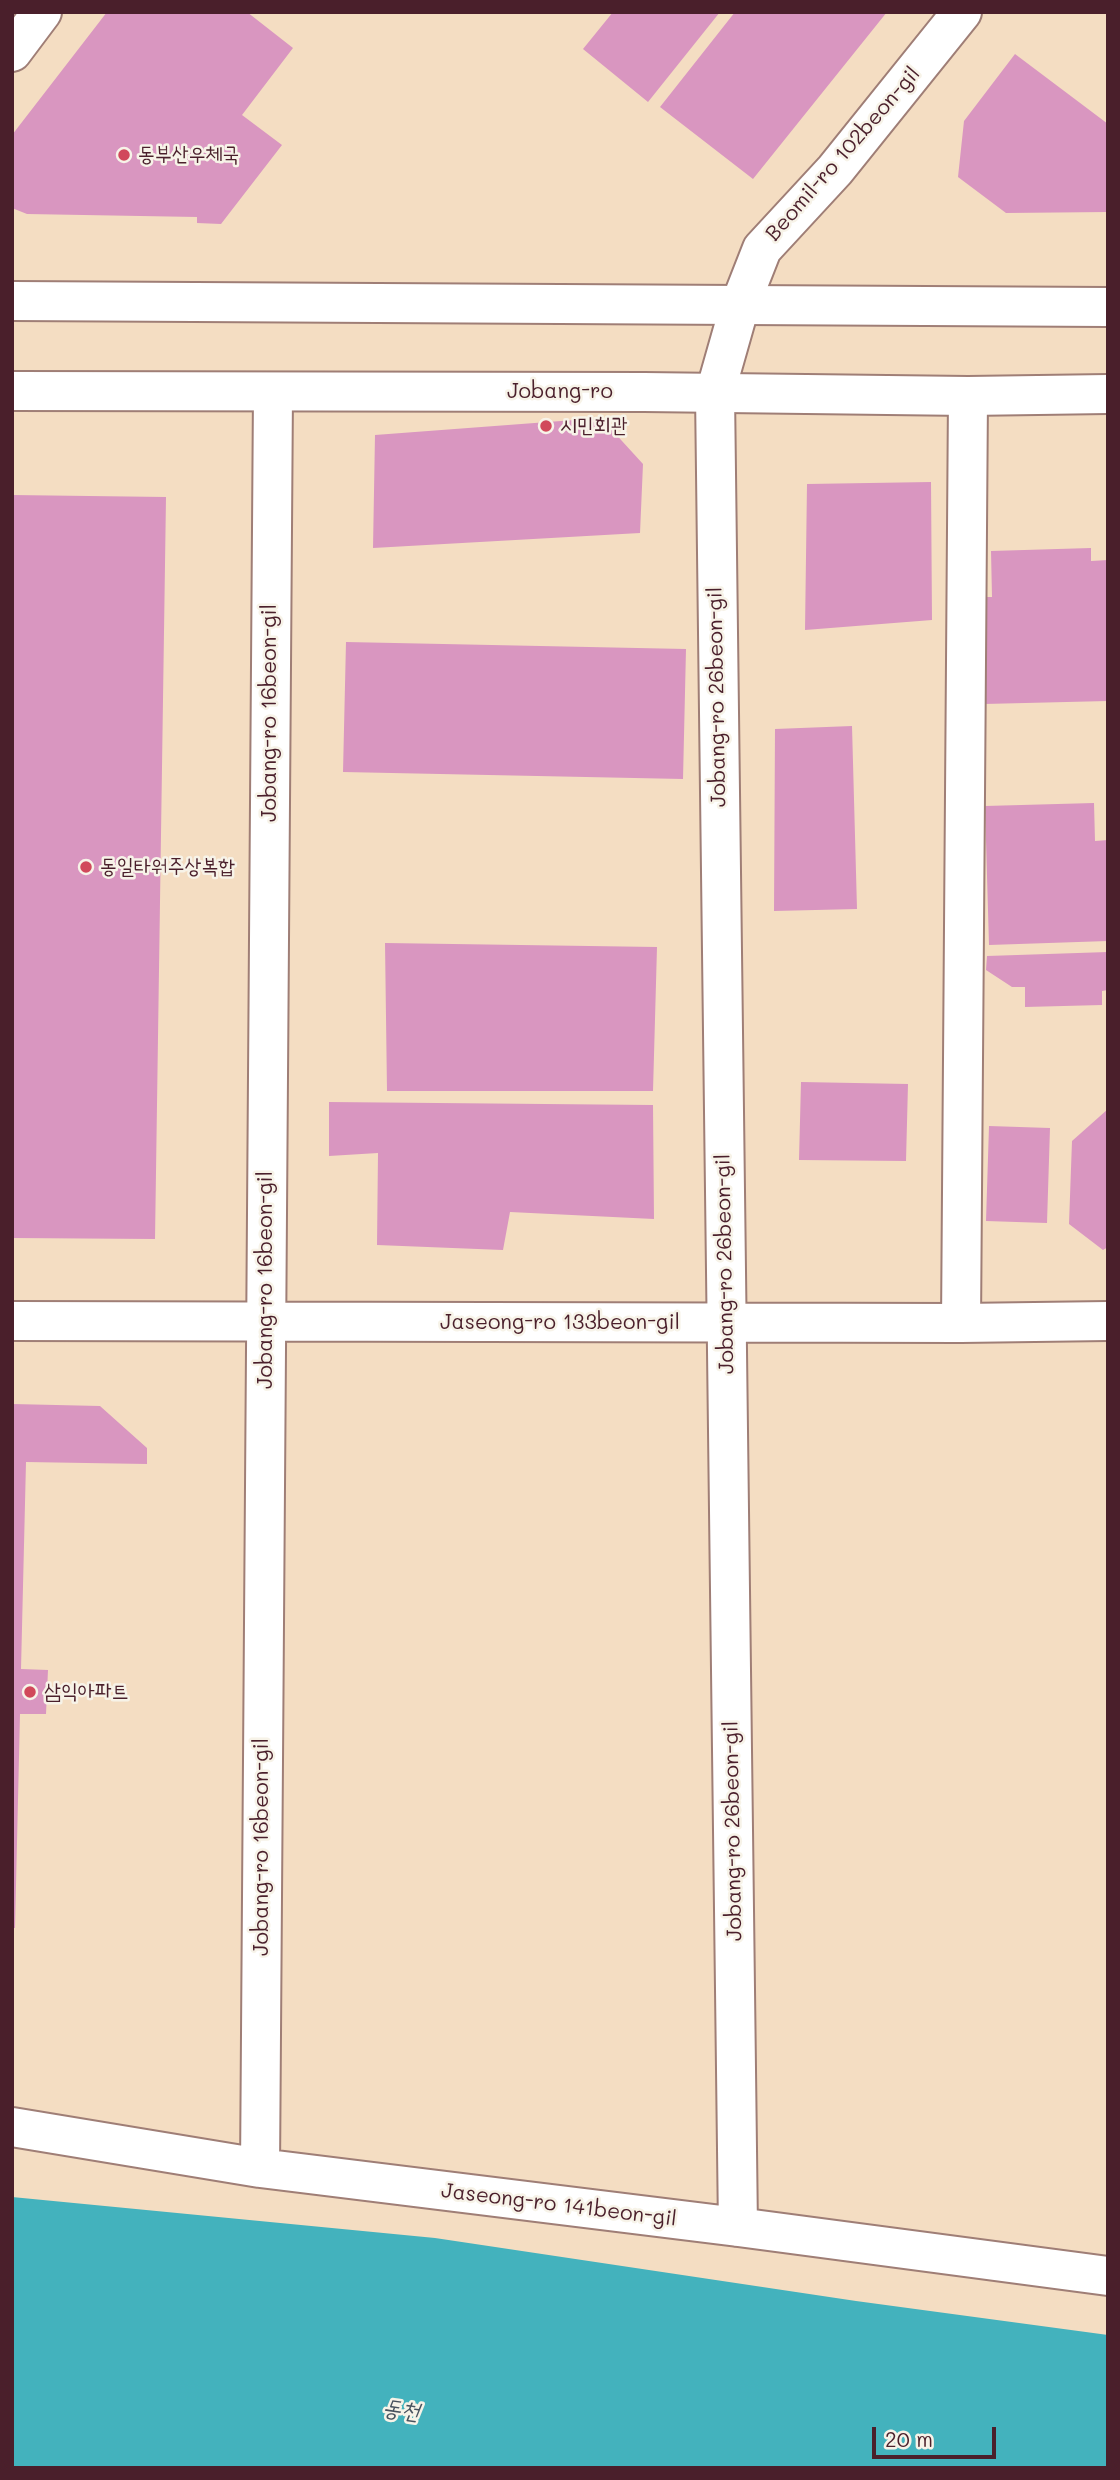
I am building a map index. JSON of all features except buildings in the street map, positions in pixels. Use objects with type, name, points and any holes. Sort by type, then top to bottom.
[{"type":"street","points":[[12,52],[42,12]]},
{"type":"street","name":"Beomil-ro 102beon-gil","points":[[740,305],[762,249],[835,170],[962,12]]},
{"type":"street","points":[[12,301],[1108,307]]},
{"type":"street","name":"Jobang-ro 26beon-gil","points":[[738,2227],[715,393],[740,305]]},
{"type":"street","name":"Jobang-ro","points":[[12,391],[968,396],[1108,394]]},
{"type":"street","name":"Jobang-ro 16beon-gil","points":[[260,2168],[272,393]]},
{"type":"street","points":[[961,1323],[968,396]]},
{"type":"street","name":"Jaseong-ro 133beon-gil","points":[[12,1321],[1108,1321]]},
{"type":"street","name":"Jaseong-ro 141beon-gil","points":[[12,2127],[260,2168],[1108,2276]]},
{"type":"water","name":"동천","points":[[12,2197],[435,2238],[856,2301],[1108,2335],[1108,2468],[12,2468]]},
{"type":"place","name":"동부산우체국","points":[[124,155]]},
{"type":"place","name":"시민회관","points":[[546,426]]},
{"type":"place","name":"동일타워주상복합","points":[[86,867]]},
{"type":"place","name":"삼익아파트","points":[[30,1692]]}]
